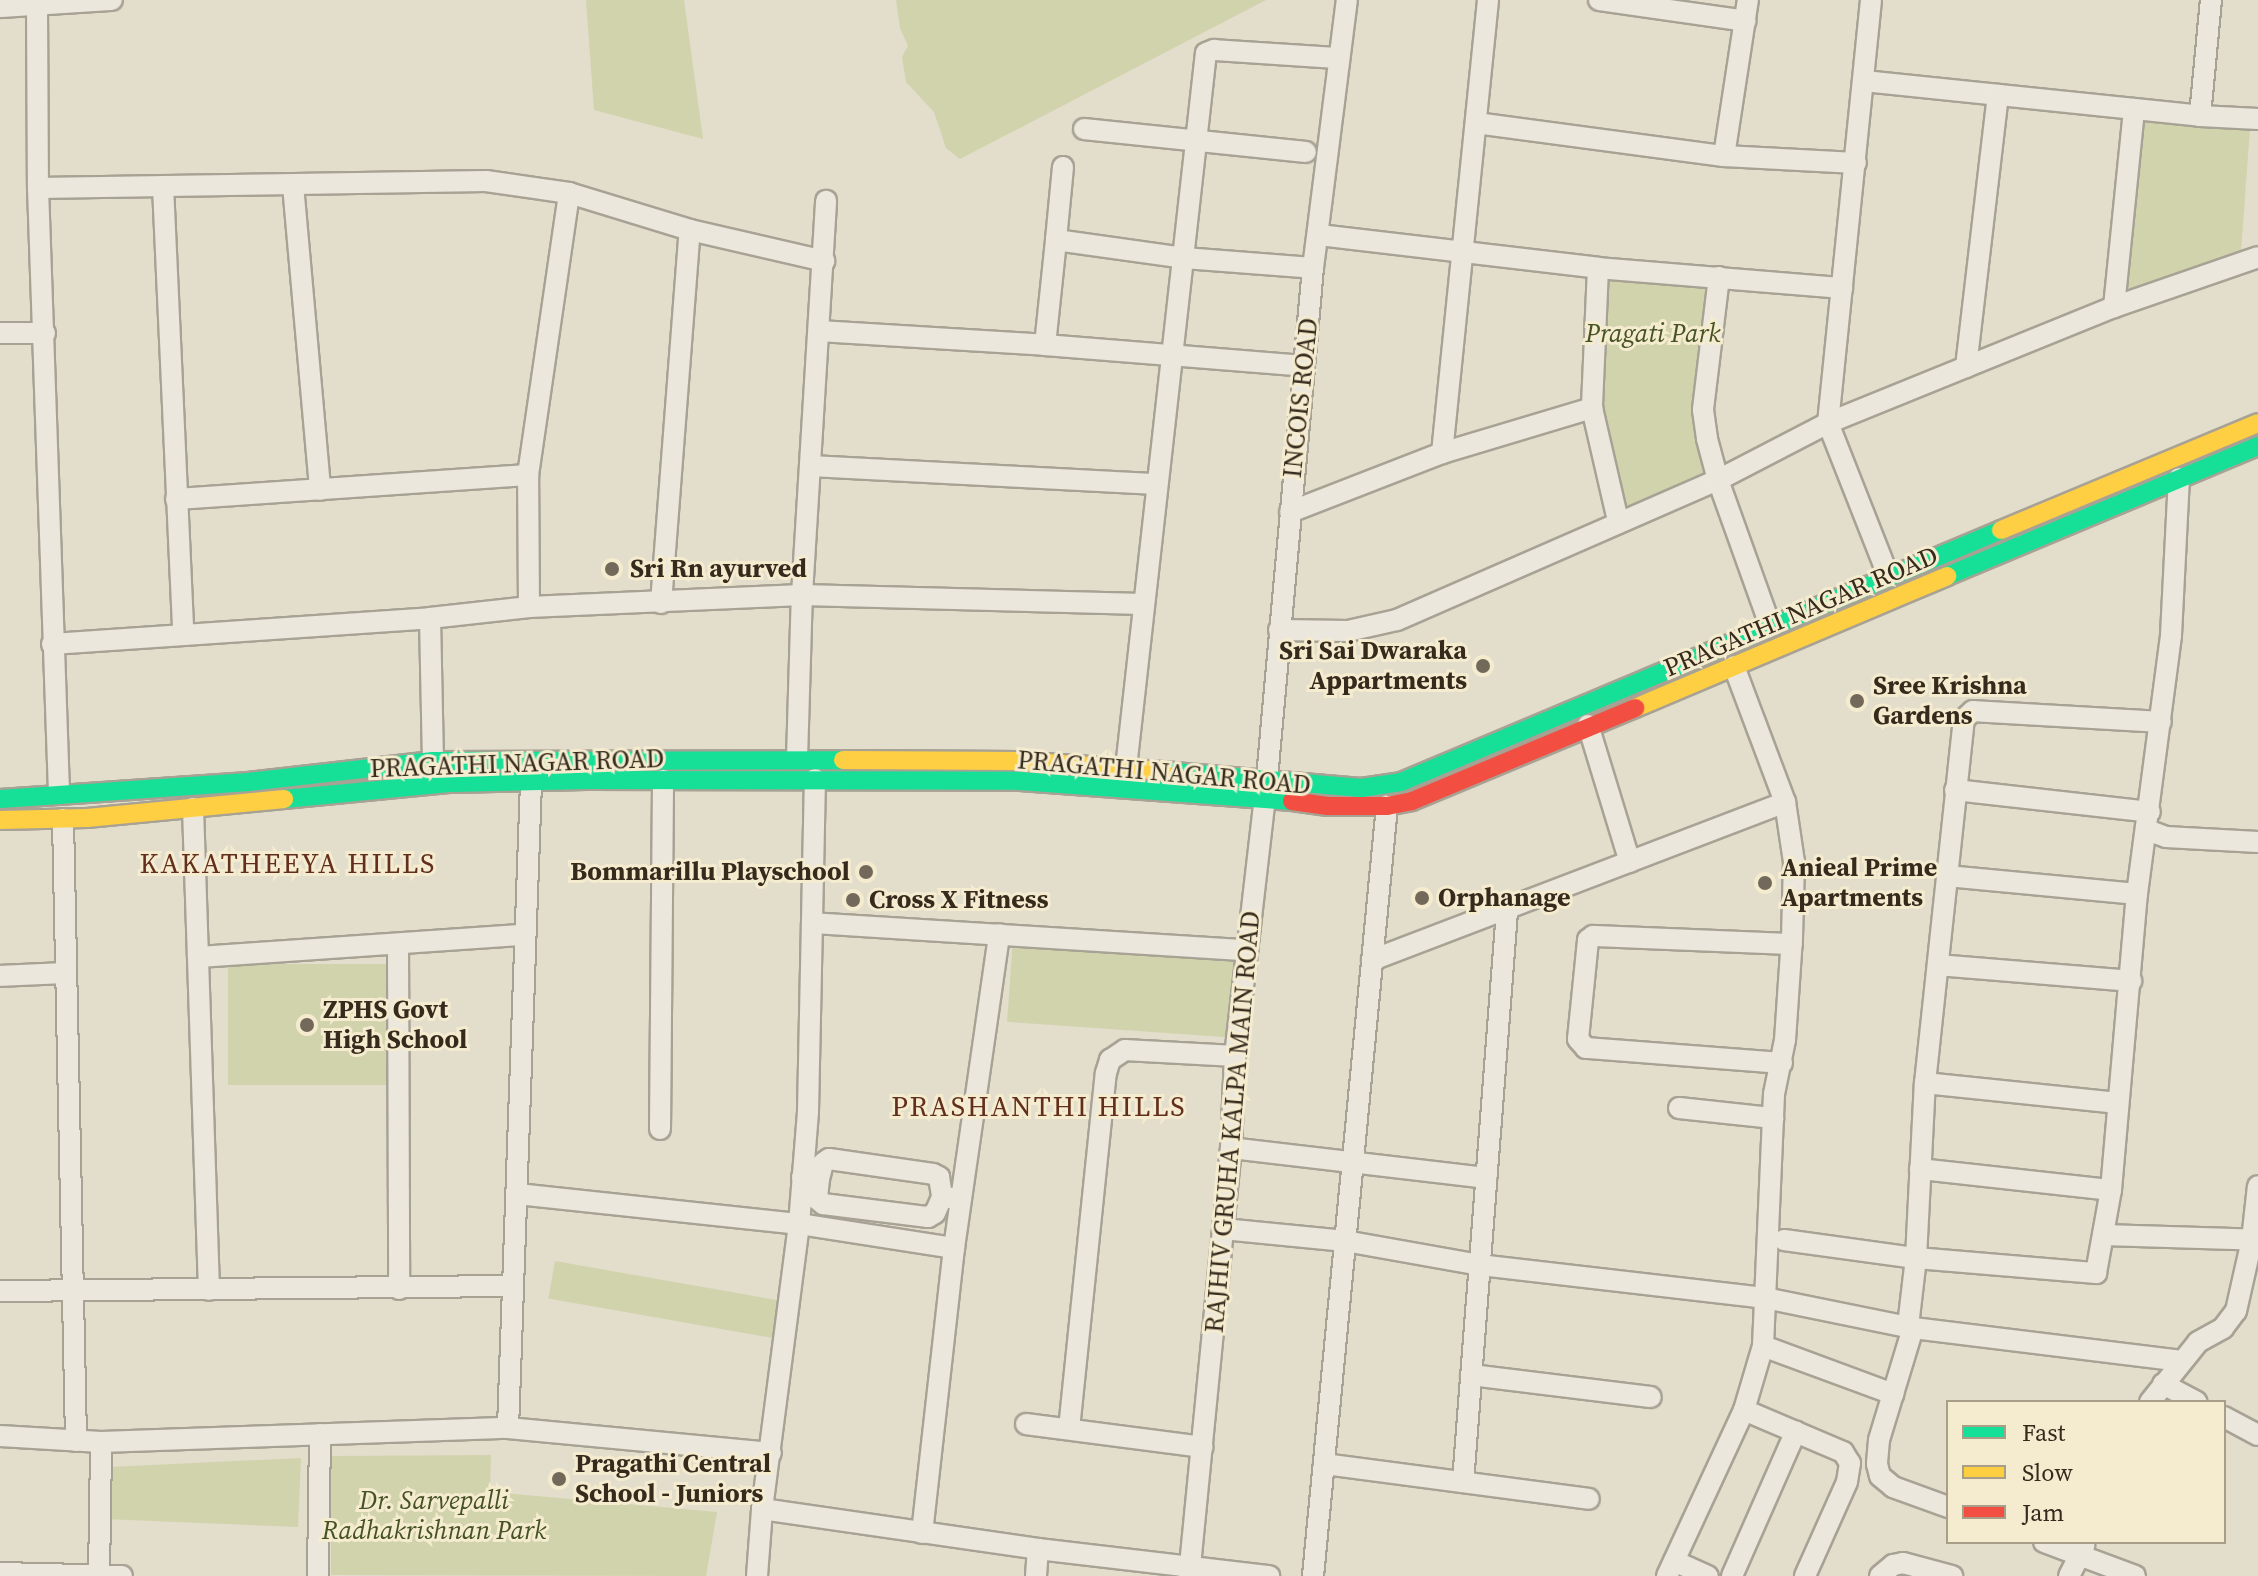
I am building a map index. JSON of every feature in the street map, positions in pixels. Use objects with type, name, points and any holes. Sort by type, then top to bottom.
[{"type":"main road","name":"PRAGATHI NAGAR ROAD","points":[[0,820],[63,819],[451,783],[815,779],[1361,788],[1401,782],[1888,575],[2258,423]]},
{"type":"main road","name":"PRAGATHI NAGAR ROAD","points":[[0,799],[248,782],[433,761],[797,759],[1005,761],[1126,768],[1266,788],[1328,806],[1387,806],[1412,801],[1451,785],[2258,446]]},
{"type":"street","points":[[0,7],[112,0]]},
{"type":"street","name":"INCOIS ROAD","points":[[1266,788],[1313,268],[1347,0]]},
{"type":"street","points":[[1442,453],[1488,0]]},
{"type":"street","points":[[1606,0],[1746,21]]},
{"type":"street","points":[[1724,156],[1748,0]]},
{"type":"street","points":[[1871,0],[1828,423],[1888,575]]},
{"type":"street","points":[[2200,116],[2211,0]]},
{"type":"street","points":[[37,5],[38,188],[59,793]]},
{"type":"street","points":[[1126,768],[1206,53],[1214,50],[1338,58]]},
{"type":"street","points":[[1864,81],[2200,116],[2258,119]]},
{"type":"street","points":[[1966,367],[1998,95]]},
{"type":"street","points":[[2114,307],[2134,109]]},
{"type":"street","points":[[1476,123],[1724,156],[1856,163]]},
{"type":"street","points":[[1084,129],[1197,144],[1306,152]]},
{"type":"street","points":[[1045,345],[1063,167]]},
{"type":"street","points":[[38,188],[486,181],[569,193],[690,230],[824,261]]},
{"type":"street","points":[[293,185],[320,490]]},
{"type":"street","points":[[163,186],[183,635]]},
{"type":"street","points":[[529,607],[528,475],[569,193]]},
{"type":"street","points":[[797,759],[802,595],[826,201]]},
{"type":"street","points":[[661,603],[690,230]]},
{"type":"street","points":[[1319,235],[1598,268],[1842,288]]},
{"type":"street","points":[[1056,240],[1184,258],[1313,268]]},
{"type":"street","points":[[1279,630],[1348,631],[1397,620],[1718,480],[1828,423],[2114,307],[2258,257]]},
{"type":"street","points":[[1598,268],[1592,408],[1618,521]]},
{"type":"street","points":[[1719,277],[1703,410],[1718,480],[1770,625]]},
{"type":"street","points":[[819,331],[1304,366]]},
{"type":"street","points":[[0,333],[45,333]]},
{"type":"street","points":[[1290,512],[1442,453],[1592,408]]},
{"type":"street","points":[[811,466],[1157,484]]},
{"type":"street","points":[[176,499],[528,475]]},
{"type":"street","points":[[1784,1240],[1916,1258],[2096,1273],[2111,1190],[2137,894],[2171,635],[2179,478]]},
{"type":"street","points":[[52,644],[430,618],[529,607],[802,595],[1143,604]]},
{"type":"street","points":[[430,618],[433,761]]},
{"type":"street","points":[[1708,1576],[1671,1568],[1744,1410],[1763,1346],[1773,1118],[1782,1063],[1792,944],[1794,862],[1785,802],[1734,666]]},
{"type":"street","points":[[1946,1506],[1893,1487],[1880,1476],[1879,1440],[1910,1327],[1925,1083],[1964,719],[1973,711],[2161,722]]},
{"type":"street","points":[[1588,725],[1630,862]]},
{"type":"street","points":[[757,1576],[762,1509],[799,1224],[810,1178],[808,1111],[815,779]]},
{"type":"street","points":[[660,1129],[663,780]]},
{"type":"street","points":[[508,1428],[531,781]]},
{"type":"street","name":"RAJHIV GRUHA KALPA MAIN ROAD","points":[[1189,1572],[1231,1148],[1235,1056],[1266,788]]},
{"type":"street","points":[[1955,790],[2149,821],[2166,837],[2258,842]]},
{"type":"street","points":[[1372,960],[1507,911],[1785,802]]},
{"type":"street","points":[[1313,1576],[1387,806]]},
{"type":"street","points":[[193,808],[209,1290]]},
{"type":"street","points":[[63,819],[76,1441]]},
{"type":"street","points":[[1947,876],[2137,894]]},
{"type":"street","points":[[1463,1482],[1507,911]]},
{"type":"street","points":[[812,923],[1247,950]]},
{"type":"street","points":[[922,1533],[954,1248],[952,1198],[999,934]]},
{"type":"street","points":[[198,957],[524,935]]},
{"type":"street","points":[[1782,1063],[1586,1048],[1578,1039],[1588,940],[1593,936],[1792,944]]},
{"type":"street","points":[[398,944],[399,1289]]},
{"type":"street","points":[[1938,965],[2131,981]]},
{"type":"street","points":[[0,976],[66,973]]},
{"type":"street","points":[[1069,1429],[1106,1073],[1110,1060],[1125,1050],[1235,1056]]},
{"type":"street","points":[[1925,1083],[2118,1103]]},
{"type":"street","points":[[1679,1108],[1773,1118]]},
{"type":"street","points":[[1231,1148],[1486,1178]]},
{"type":"street","points":[[810,1178],[829,1159],[933,1174],[939,1177],[952,1198]]},
{"type":"street","points":[[1920,1169],[2111,1190]]},
{"type":"street","points":[[810,1178],[817,1199],[823,1204],[928,1217],[952,1198]]},
{"type":"street","points":[[2151,1400],[2198,1342],[2223,1328],[2236,1311],[2255,1240],[2258,1186]]},
{"type":"street","points":[[518,1194],[799,1224],[954,1248]]},
{"type":"street","points":[[1223,1229],[1345,1241],[1480,1265],[1765,1298],[1910,1327],[2180,1361]]},
{"type":"street","points":[[2103,1235],[2255,1240]]},
{"type":"street","points":[[0,1291],[511,1286]]},
{"type":"street","points":[[1763,1346],[1893,1394]]},
{"type":"street","points":[[1471,1375],[1651,1397]]},
{"type":"street","points":[[2163,1384],[2193,1400]]},
{"type":"street","points":[[1744,1410],[1843,1452],[1850,1463],[1847,1482],[1805,1576]]},
{"type":"street","points":[[2226,1418],[2258,1435]]},
{"type":"street","points":[[1026,1424],[1203,1447]]},
{"type":"street","points":[[0,1436],[101,1442],[508,1428],[771,1453]]},
{"type":"street","points":[[1732,1576],[1796,1431]]},
{"type":"street","points":[[318,1576],[320,1434]]},
{"type":"street","points":[[99,1576],[101,1442]]},
{"type":"street","points":[[1324,1464],[1589,1499]]},
{"type":"street","points":[[762,1509],[1189,1572],[1269,1576]]},
{"type":"street","points":[[2057,1544],[2082,1548],[2135,1576]]},
{"type":"street","points":[[2069,1576],[2082,1548]]},
{"type":"street","points":[[1036,1576],[1038,1549]]},
{"type":"street","points":[[1880,1576],[1893,1565],[1903,1563],[1952,1576]]},
{"type":"street","points":[[0,1573],[122,1576]]},
{"type":"green space","points":[[586,0],[684,0],[703,139],[594,110]]},
{"type":"green space","points":[[896,0],[1266,0],[960,159],[946,148],[934,112],[906,82],[902,57],[908,46],[900,28]]},
{"type":"green space","points":[[2143,121],[2250,128],[2241,252],[2127,297]]},
{"type":"green space","name":"Pragati Park","points":[[1604,273],[1709,285],[1710,474],[1630,508],[1618,502],[1602,403]]},
{"type":"green space","points":[[1013,938],[1240,954],[1235,1038],[1007,1022]]},
{"type":"green space","points":[[228,964],[389,964],[389,1085],[228,1085]]},
{"type":"green space","points":[[555,1261],[784,1301],[778,1339],[548,1298]]},
{"type":"green space","name":"Dr. Sarvepalli Radhakrishnan Park","points":[[491,1455],[490,1492],[717,1512],[706,1576],[331,1575],[331,1456]]},
{"type":"green space","points":[[301,1458],[298,1527],[104,1519],[110,1467]]},
{"type":"traffic: fast","points":[[1947,576],[2258,446]]},
{"type":"traffic: fast","points":[[1163,771],[1361,788],[1401,782],[2001,530]]},
{"type":"traffic: fast","points":[[0,799],[248,782],[433,761],[843,760]]},
{"type":"traffic: fast","points":[[284,799],[451,783],[586,780],[1020,781],[1292,801]]},
{"type":"traffic: slow","points":[[2001,530],[2258,423]]},
{"type":"traffic: slow","points":[[1635,708],[1947,576]]},
{"type":"traffic: slow","points":[[843,760],[1018,761],[1163,771]]},
{"type":"traffic: slow","points":[[0,820],[87,818],[284,799]]},
{"type":"traffic: jam","points":[[1292,801],[1328,806],[1387,806],[1412,801],[1635,708]]},
{"type":"place","name":"Sri Rn ayurved","points":[[612,569]]},
{"type":"place","name":"Sri Sai Dwaraka Appartments","points":[[1483,666]]},
{"type":"place","name":"Sree Krishna Gardens","points":[[1857,701]]},
{"type":"place","name":"Bommarillu Playschool","points":[[866,872]]},
{"type":"place","name":"Anieal Prime Apartments","points":[[1765,883]]},
{"type":"place","name":"Orphanage","points":[[1422,898]]},
{"type":"place","name":"Cross X Fitness","points":[[853,900]]},
{"type":"place","name":"ZPHS Govt High School","points":[[307,1025]]},
{"type":"place","name":"Pragathi Central School - Juniors","points":[[559,1479]]},
{"type":"district","name":"KAKATHEEYA HILLS","points":[[288,863]]},
{"type":"district","name":"PRASHANTHI HILLS","points":[[1039,1106]]}]
